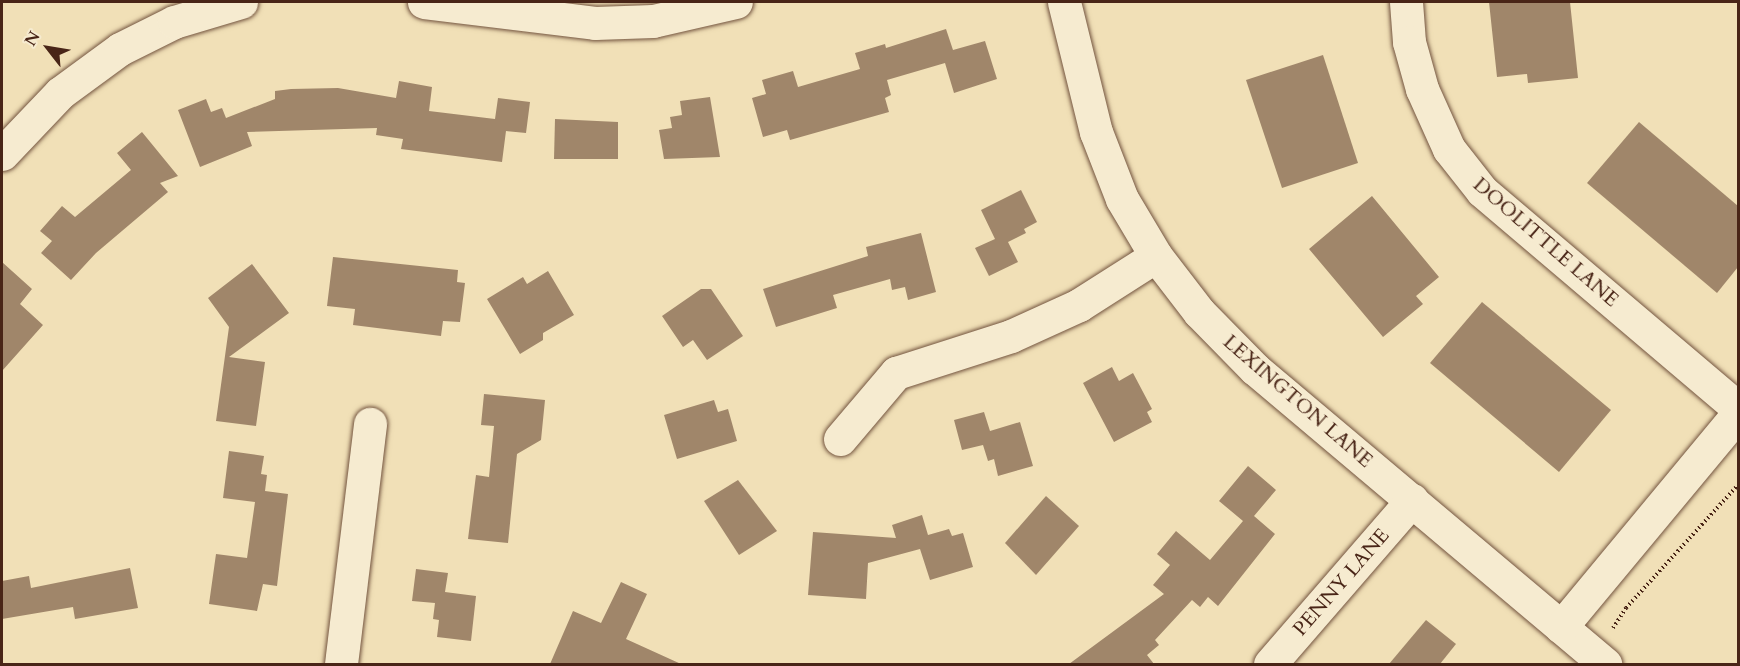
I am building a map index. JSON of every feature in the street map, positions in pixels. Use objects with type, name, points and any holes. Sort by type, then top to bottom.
[{"type":"street","points":[[424,2],[595,23],[653,21],[736,2]]},
{"type":"street","name":"LEXINGTON LANE","points":[[1064,2],[1096,132],[1122,198],[1156,256],[1199,312],[1255,369],[1600,660]]},
{"type":"street","name":"DOOLITTLE LANE","points":[[1406,2],[1408,42],[1422,89],[1449,149],[1482,191],[1738,408]]},
{"type":"street","points":[[2,154],[60,93],[120,49],[174,21],[228,3]]},
{"type":"street","points":[[840,439],[896,373],[1011,336],[1079,305],[1156,256]]},
{"type":"street","points":[[1561,627],[1738,414]]},
{"type":"street","points":[[341,664],[370,424]]},
{"type":"street","name":"PENNY LANE","points":[[1270,664],[1412,500]]},
{"type":"path","points":[[1600,660],[1626,608],[1738,485]]},
{"type":"building","points":[[1489,2],[1570,2],[1578,78],[1528,83],[1527,74],[1497,77]]},
{"type":"building","points":[[946,29],[953,50],[985,41],[997,79],[954,93],[945,63],[887,80],[891,95],[885,98],[889,112],[790,140],[787,130],[763,137],[752,98],[766,94],[762,80],[793,71],[798,87],[860,69],[855,53],[885,44],[886,48]]},
{"type":"building","points":[[1323,55],[1358,163],[1282,188],[1246,80]]},
{"type":"building","points":[[399,81],[432,87],[429,111],[495,119],[498,98],[530,102],[526,133],[506,131],[502,162],[401,149],[403,139],[376,135],[377,128],[247,132],[252,146],[200,167],[178,110],[206,99],[211,112],[222,108],[226,118],[275,99],[275,91],[291,89],[338,88],[396,98]]},
{"type":"building","points":[[710,97],[720,157],[664,159],[659,130],[672,128],[670,117],[682,115],[680,101]]},
{"type":"building","points":[[555,119],[618,122],[618,159],[554,159]]},
{"type":"building","points":[[1639,122],[1738,206],[1738,267],[1717,293],[1587,183]]},
{"type":"building","points":[[142,132],[178,176],[160,183],[168,192],[96,253],[71,280],[41,253],[52,241],[40,231],[62,206],[75,217],[131,170],[117,153]]},
{"type":"building","points":[[1021,190],[1037,222],[1024,229],[1026,233],[1008,242],[1018,262],[989,276],[975,248],[995,239],[981,210]]},
{"type":"building","points":[[1372,196],[1439,277],[1416,296],[1423,304],[1383,337],[1309,249]]},
{"type":"building","points":[[921,233],[936,292],[908,300],[905,287],[892,290],[890,279],[833,295],[837,308],[776,327],[763,289],[868,256],[866,247]]},
{"type":"building","points":[[333,257],[458,270],[457,282],[465,283],[460,322],[443,321],[441,336],[353,325],[355,309],[327,306]]},
{"type":"building","points":[[2,262],[32,289],[20,304],[43,325],[2,371]]},
{"type":"building","points":[[252,264],[289,313],[229,357],[265,362],[256,426],[216,421],[229,327],[208,298]]},
{"type":"building","points":[[548,271],[574,315],[543,333],[543,340],[520,354],[487,299],[523,277],[527,284]]},
{"type":"building","points":[[701,289],[711,289],[743,336],[707,360],[693,340],[683,347],[662,316]]},
{"type":"building","points":[[1482,302],[1611,410],[1559,472],[1430,363]]},
{"type":"building","points":[[1112,367],[1119,381],[1133,373],[1152,409],[1147,412],[1152,422],[1114,442],[1083,383]]},
{"type":"building","points":[[484,394],[545,400],[541,440],[517,454],[508,543],[468,539],[476,475],[489,477],[494,426],[481,425]]},
{"type":"building","points":[[714,400],[718,412],[728,409],[737,441],[677,459],[664,415]]},
{"type":"building","points":[[984,412],[990,431],[1020,422],[1033,466],[998,476],[994,459],[988,461],[983,445],[962,450],[954,420]]},
{"type":"building","points":[[229,451],[264,456],[261,474],[267,475],[265,491],[288,494],[277,586],[263,584],[257,611],[209,604],[216,554],[247,558],[255,502],[223,498]]},
{"type":"building","points":[[1248,466],[1276,490],[1254,516],[1275,534],[1218,606],[1208,597],[1200,607],[1192,600],[1155,640],[1159,645],[1147,655],[1154,664],[1069,664],[1164,594],[1153,585],[1170,565],[1157,554],[1176,531],[1210,560],[1243,521],[1219,501]]},
{"type":"building","points":[[738,480],[777,531],[739,555],[704,501]]},
{"type":"building","points":[[1046,496],[1079,526],[1036,575],[1005,543]]},
{"type":"building","points":[[922,515],[928,535],[949,529],[952,536],[963,533],[973,567],[930,580],[920,549],[868,563],[866,599],[808,595],[813,532],[896,538],[892,525]]},
{"type":"building","points":[[130,568],[138,608],[75,619],[73,607],[2,619],[2,581],[29,576],[31,588]]},
{"type":"building","points":[[416,569],[448,573],[445,592],[476,596],[471,641],[437,637],[439,620],[433,619],[435,603],[412,601]]},
{"type":"building","points":[[621,582],[647,594],[626,639],[681,664],[550,664],[573,611],[601,623]]},
{"type":"building","points":[[1426,620],[1456,644],[1440,664],[1389,664]]}]
